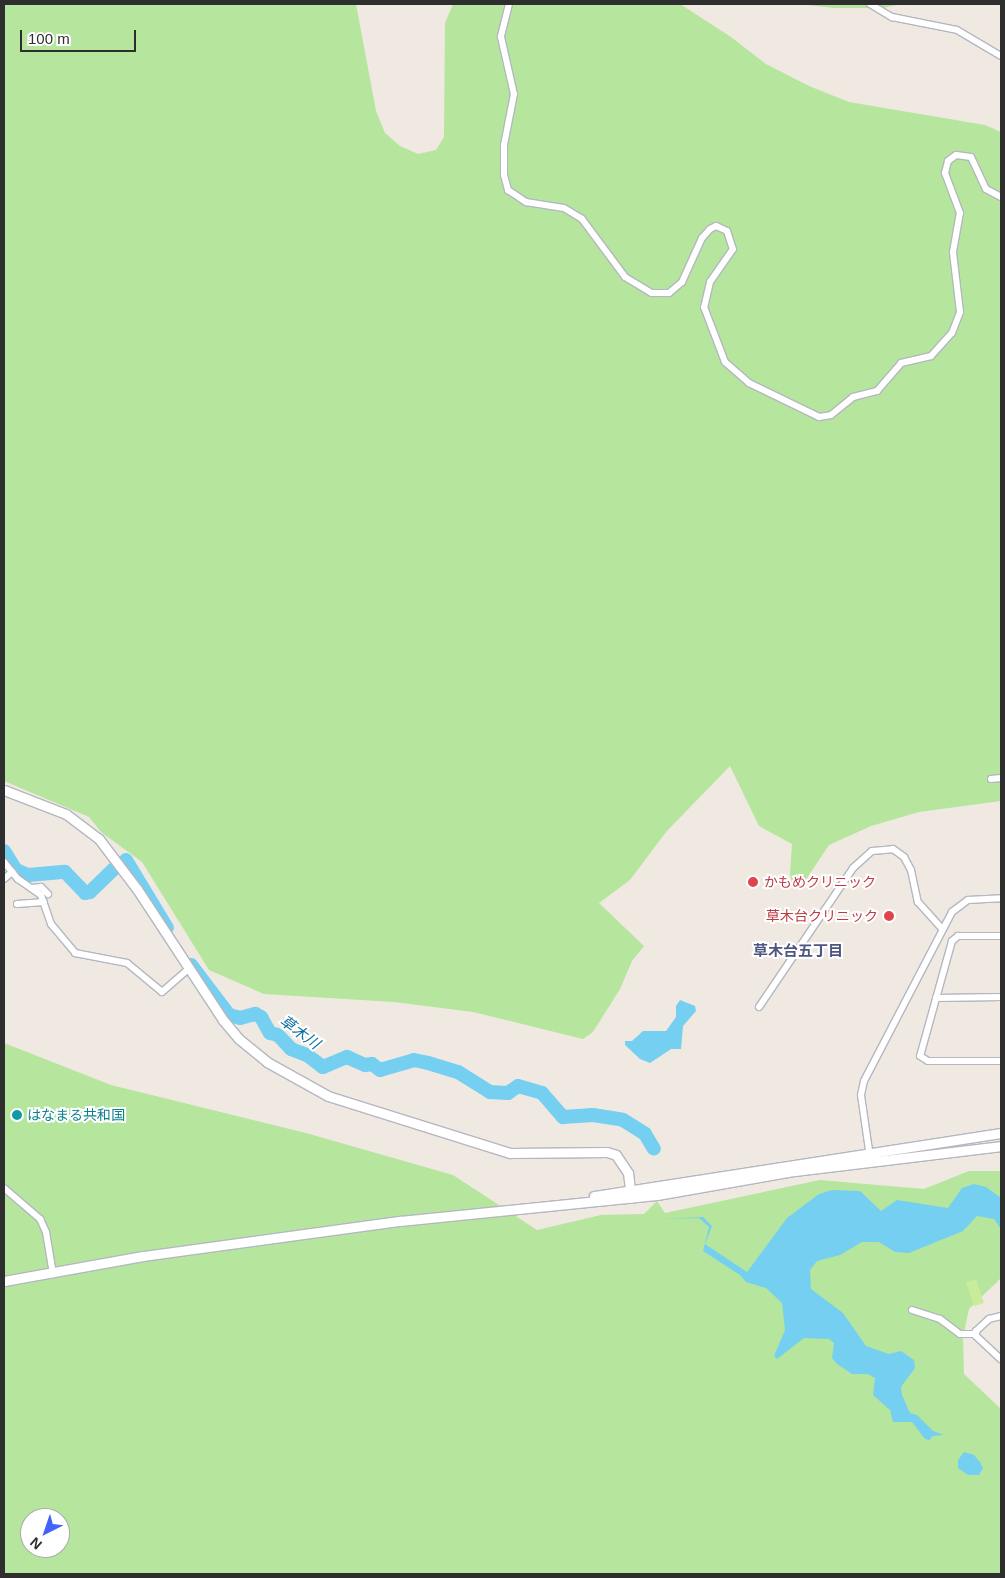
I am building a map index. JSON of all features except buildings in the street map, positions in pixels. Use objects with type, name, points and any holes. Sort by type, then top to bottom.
[{"type":"street","points":[[509,4],[501,37],[514,94],[504,146],[504,175],[508,190],[526,202],[564,208],[582,218],[625,277],[652,293],[669,292],[682,282],[702,238],[710,229],[716,226],[727,231],[732,249],[710,282],[704,306],[724,362],[749,383],[819,417],[830,415],[853,397],[877,391],[901,363],[931,356],[940,350],[952,333],[960,312],[953,252],[960,214],[945,173],[948,162],[956,155],[971,157],[976,161],[986,190],[1001,197]]},
{"type":"street","points":[[870,4],[892,17],[957,30],[1001,56]]},
{"type":"street","points":[[991,779],[1001,778]]},
{"type":"street","points":[[4,790],[66,814],[99,839],[138,889],[188,969],[239,1039],[297,1081],[328,1096],[510,1153],[607,1152],[625,1164],[630,1194]]},
{"type":"street","points":[[759,1007],[853,868],[872,851],[893,849],[904,857],[911,870],[918,902],[942,929]]},
{"type":"street","points":[[4,862],[44,902],[51,924],[75,953],[120,960],[162,992],[188,969]]},
{"type":"street","points":[[4,879],[12,872]]},
{"type":"street","points":[[32,888],[41,887],[48,894]]},
{"type":"street","points":[[870,1158],[861,1095],[864,1081],[952,912],[968,900],[1001,898]]},
{"type":"street","points":[[17,904],[44,902]]},
{"type":"street","points":[[1001,936],[958,936],[952,941],[920,1056],[928,1061],[1001,1061]]},
{"type":"street","points":[[936,998],[1001,997]]},
{"type":"street","points":[[4,1281],[53,1274],[143,1256],[630,1194],[870,1158],[1001,1133]]},
{"type":"street","points":[[870,1158],[1001,1146]]},
{"type":"street","points":[[4,1188],[40,1219],[53,1274]]},
{"type":"street","points":[[912,1310],[940,1319],[960,1334],[976,1334],[1001,1359]]},
{"type":"street","points":[[976,1334],[988,1319],[1001,1316]]},
{"type":"green space","points":[[4,4],[356,4],[376,111],[385,133],[400,146],[418,154],[436,150],[444,137],[445,23],[453,4],[680,4],[731,37],[766,64],[809,86],[849,102],[985,125],[1001,132],[1001,801],[919,812],[871,826],[829,845],[803,884],[793,887],[790,874],[792,844],[759,826],[730,766],[666,832],[630,880],[599,903],[644,946],[632,961],[620,989],[593,1032],[583,1039],[473,1012],[394,1002],[264,994],[209,970],[142,862],[101,832],[89,817],[4,781]]},
{"type":"green space","points":[[798,4],[900,4],[883,8],[834,8]]},
{"type":"green space","points":[[4,1043],[111,1085],[306,1133],[453,1175],[537,1230],[601,1215],[644,1214],[657,1201],[665,1213],[820,1180],[924,1189],[969,1171],[1001,1171],[1001,1278],[969,1309],[963,1337],[964,1374],[1001,1409],[1001,1574],[4,1574]]},
{"type":"green space","points":[[976,1279],[984,1303],[974,1306],[966,1282]]},
{"type":"water","points":[[680,1000],[695,1006],[696,1011],[683,1026],[681,1049],[671,1049],[650,1063],[640,1059],[625,1045],[625,1041],[632,1041],[643,1031],[666,1031],[676,1017],[676,1006]]},
{"type":"water","points":[[974,1184],[986,1187],[1001,1198],[1001,1229],[994,1219],[977,1216],[963,1231],[909,1253],[895,1252],[879,1242],[862,1242],[840,1255],[817,1261],[810,1270],[811,1289],[843,1313],[866,1346],[889,1354],[901,1351],[914,1360],[915,1368],[901,1387],[902,1395],[910,1413],[917,1415],[933,1431],[944,1435],[932,1436],[930,1440],[925,1439],[912,1422],[893,1422],[890,1410],[873,1395],[875,1378],[868,1374],[852,1374],[837,1364],[832,1358],[834,1343],[829,1339],[804,1338],[777,1359],[774,1356],[785,1330],[782,1303],[766,1288],[746,1282],[740,1275],[703,1251],[709,1227],[699,1218],[662,1219],[703,1217],[712,1226],[705,1244],[747,1272],[787,1218],[819,1194],[832,1190],[860,1191],[881,1211],[897,1200],[948,1208],[962,1188]]},
{"type":"water","points":[[964,1452],[974,1455],[980,1462],[983,1468],[979,1475],[968,1475],[958,1468],[958,1460]]},
{"type":"waterway","name":"草木川","points":[[4,851],[16,870],[28,875],[65,872],[85,893],[90,892],[114,869]]},
{"type":"waterway","name":"草木川","points":[[126,860],[167,928]]},
{"type":"waterway","name":"草木川","points":[[191,965],[229,1015],[240,1018],[255,1014],[261,1017],[270,1033],[278,1035],[291,1049],[307,1055],[323,1067],[347,1057],[365,1065],[372,1064],[380,1070],[414,1060],[428,1063],[458,1072],[490,1092],[508,1093],[518,1086],[542,1093],[563,1117],[593,1115],[623,1120],[645,1134],[654,1149]]},
{"type":"place","name":"かもめクリニック","points":[[753,882]]},
{"type":"place","name":"草木台クリニック","points":[[889,916]]},
{"type":"place","name":"はなまる共和国","points":[[17,1115]]},
{"type":"district","name":"草木台五丁目","points":[[798,951]]}]
